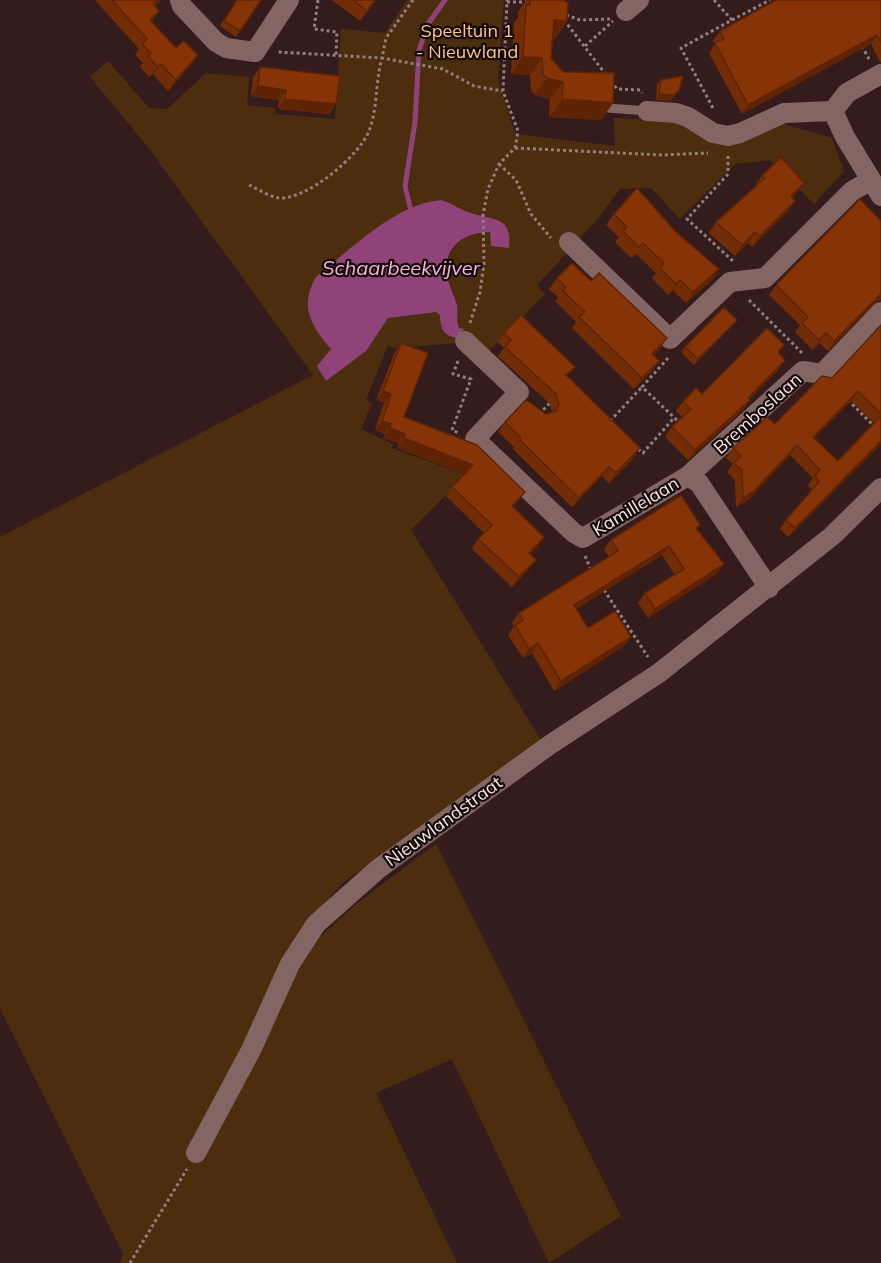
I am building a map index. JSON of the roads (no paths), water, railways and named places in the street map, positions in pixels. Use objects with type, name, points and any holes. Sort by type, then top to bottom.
[{"type":"street","points":[[180,0],[182,6],[216,42],[226,48],[255,52],[289,0]]},
{"type":"street","points":[[651,111],[688,117],[728,144],[784,113],[833,111],[847,93],[880,74]]},
{"type":"street","points":[[569,242],[670,339],[729,282],[765,278],[852,191],[876,188],[833,111]]},
{"type":"street","name":"Bremboslaan","points":[[688,476],[803,371],[822,374],[881,312]]},
{"type":"street","name":"Kamillelaan","points":[[465,341],[529,406],[475,439],[574,533],[584,538],[688,476],[699,483],[769,588]]},
{"type":"street","name":"Nieuwlandstraat","points":[[196,1153],[251,1050],[290,964],[316,924],[378,869],[548,746],[659,674],[832,536],[881,488]]},
{"type":"lane","points":[[608,108],[651,111]]},
{"type":"water","name":"Schaarbeekvijver","points":[[441,200],[468,212],[499,221],[508,229],[509,248],[491,246],[490,232],[464,238],[452,248],[447,264],[448,278],[457,305],[459,328],[464,329],[458,338],[449,336],[441,324],[440,315],[436,312],[388,318],[366,351],[326,381],[317,366],[331,349],[313,324],[308,306],[308,297],[316,277],[374,229],[390,219],[424,203]]},
{"type":"waterway","points":[[410,207],[405,186],[415,122],[419,50],[428,24],[445,0]]},
{"type":"park label","name":"Speeltuin 1 - Nieuwland","points":[[467,42]]}]
